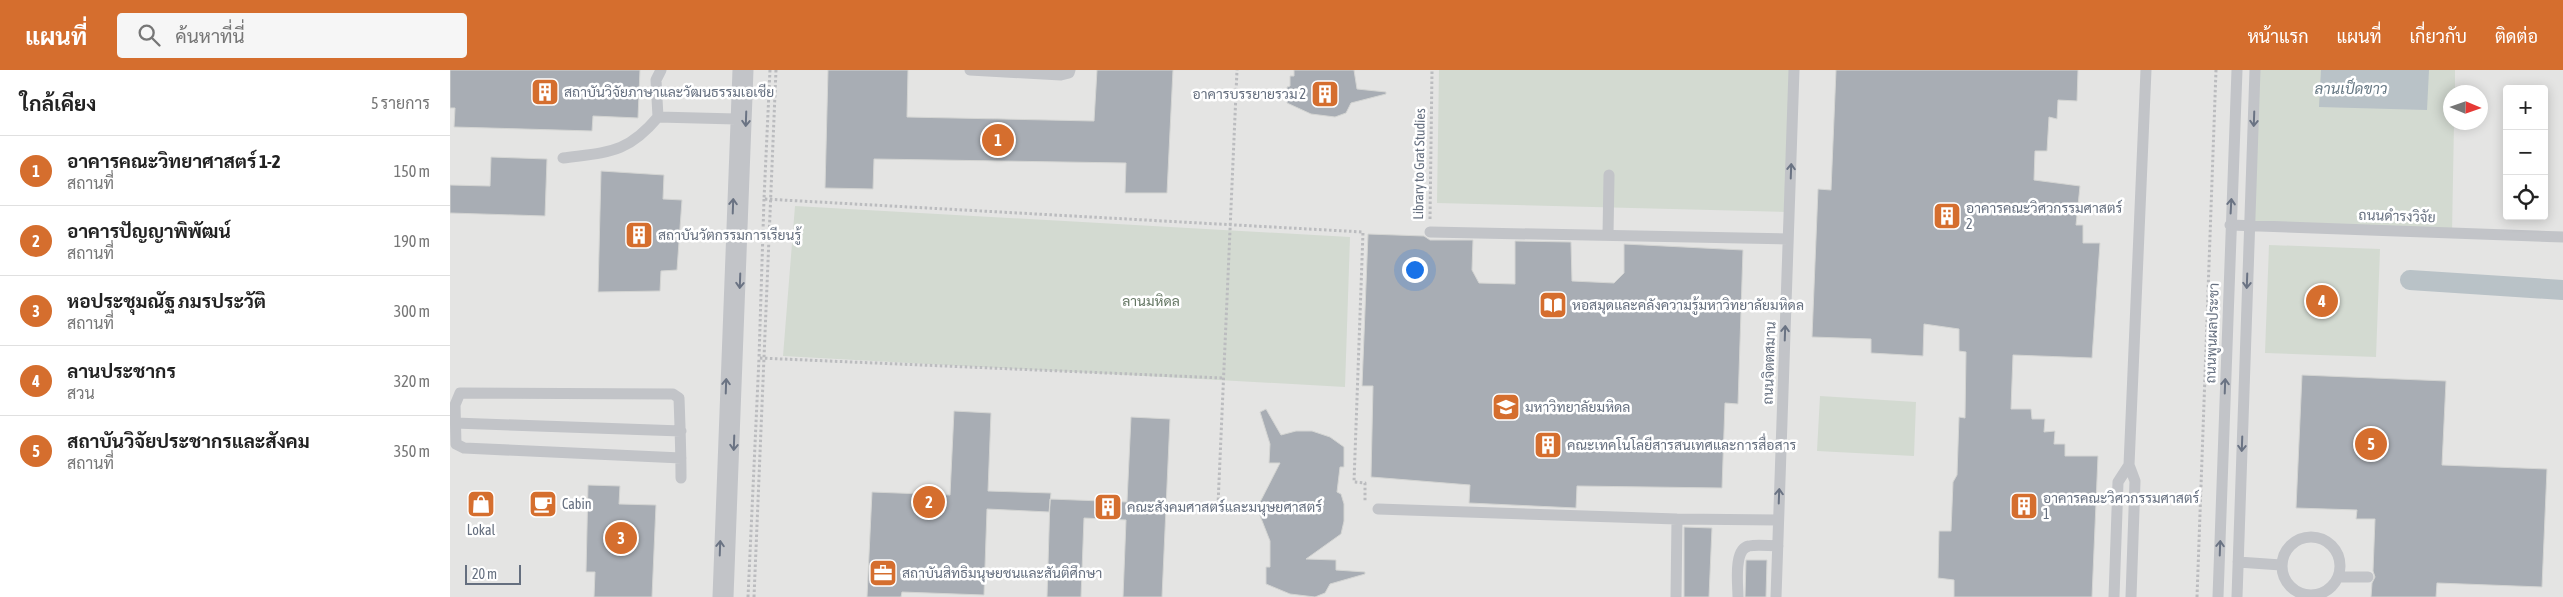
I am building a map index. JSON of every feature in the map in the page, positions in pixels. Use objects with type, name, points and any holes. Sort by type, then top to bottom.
[{"type":"lane","points":[[563,158],[616,151],[643,135],[658,117],[656,80],[661,70]]},
{"type":"lane","points":[[718,597],[738,70]]},
{"type":"lane","points":[[728,597],[748,70]]},
{"type":"lane","points":[[970,70],[1061,75],[1069,73],[1070,70]]},
{"type":"lane","name":"ถนนจิตตสมาน","points":[[1776,597],[1794,70]]},
{"type":"lane","points":[[2131,597],[2135,481],[2129,465],[2146,70]]},
{"type":"lane","name":"ถนนพูนผลประชา","points":[[2218,597],[2237,70]]},
{"type":"lane","points":[[2237,597],[2256,70]]},
{"type":"lane","points":[[658,117],[736,119]]},
{"type":"lane","points":[[1608,235],[1609,175]]},
{"type":"lane","name":"ถนนดำรงวิจัย","points":[[2230,225],[2563,237]]},
{"type":"lane","points":[[1430,232],[1788,239]]},
{"type":"lane","points":[[680,478],[681,458],[681,431],[679,398],[673,394],[460,392],[455,405],[456,444],[469,449],[681,458]]},
{"type":"lane","points":[[455,423],[681,431]]},
{"type":"lane","points":[[2114,597],[2118,482],[2129,465]]},
{"type":"lane","points":[[1378,509],[1677,520],[1778,520]]},
{"type":"lane","points":[[1676,597],[1677,520]]},
{"type":"lane","points":[[2310,537],[2324,540],[2334,549],[2340,562],[2338,577],[2330,588],[2318,596],[2300,593],[2286,582],[2281,565],[2286,551],[2296,541],[2310,537]]},
{"type":"lane","points":[[1738,597],[1739,558],[1741,551],[1748,546],[1778,546]]},
{"type":"lane","points":[[2238,562],[2281,565]]},
{"type":"lane","points":[[2338,577],[2368,577]]},
{"type":"path","points":[[748,597],[770,70]]},
{"type":"path","points":[[754,597],[776,70]]},
{"type":"path","points":[[1218,505],[1237,70]]},
{"type":"path","name":"Library to Grat Studies","points":[[1430,232],[1432,70]]},
{"type":"path","points":[[2197,597],[2216,70]]},
{"type":"path","points":[[764,199],[1363,232],[1354,482],[1365,483],[1365,502]]},
{"type":"path","points":[[759,358],[1224,378]]},
{"type":"shaded area","name":"มหาวิทยาลัยมหิดล","points":[[450,70],[2563,70],[2563,597],[450,597]]},
{"type":"green space","points":[[1439,70],[1794,70],[1789,212],[1437,203]]},
{"type":"green space","points":[[2255,70],[2455,70],[2455,85],[2443,85],[2443,130],[2454,130],[2452,233],[2249,226]]},
{"type":"green space","name":"ลานมหิดล","points":[[795,206],[1350,237],[1345,387],[783,356]]},
{"type":"green space","points":[[2269,245],[2380,249],[2376,357],[2265,353]]},
{"type":"green space","points":[[1820,396],[1916,402],[1914,456],[1817,451]]},
{"type":"water","name":"ลานเป็ดขาว","points":[[2321,70],[2429,70],[2427,110],[2319,107]]},
{"type":"building","name":"สถาบันวิจัยภาษาและวัฒนธรรมเอเชีย","points":[[450,70],[640,70],[638,118],[593,116],[592,131],[454,127],[455,108],[450,108]]},
{"type":"building","points":[[828,70],[908,70],[907,117],[1094,121],[1097,70],[1173,70],[1167,193],[1125,193],[1126,163],[874,159],[873,189],[825,188]]},
{"type":"building","name":"อาคารบรรยายรวม 2","points":[[1294,70],[1354,70],[1357,89],[1386,92],[1386,94],[1351,103],[1346,113],[1335,117],[1311,114],[1287,103],[1287,87],[1290,86],[1290,76],[1294,76]]},
{"type":"building","name":"อาคารคณะวิศวกรรมศาสตร์ 2","points":[[1836,70],[2078,70],[2077,101],[2058,100],[2057,119],[2049,117],[2047,151],[2035,151],[2034,180],[2080,186],[2076,225],[2083,225],[2083,243],[2100,243],[2092,358],[2013,355],[2011,409],[2031,409],[2032,419],[2045,419],[2044,432],[2055,431],[2054,444],[2065,444],[2065,456],[2098,456],[2092,597],[1954,597],[1954,580],[1938,578],[1939,531],[1951,531],[1953,482],[1957,475],[1959,417],[1965,418],[1966,352],[1959,351],[1959,329],[1924,324],[1923,356],[1871,353],[1871,339],[1812,337],[1818,189],[1831,190]]},
{"type":"building","points":[[491,157],[547,159],[545,216],[450,213],[450,185],[490,186]]},
{"type":"building","name":"สถาบันวัตกรรมการเรียนรู้","points":[[601,171],[664,175],[663,199],[682,200],[677,270],[661,271],[660,291],[598,292]]},
{"type":"building","points":[[1368,234],[1424,236],[1430,240],[1473,240],[1472,270],[1479,283],[1515,284],[1515,241],[1571,242],[1572,281],[1614,283],[1624,273],[1624,244],[1743,250],[1738,404],[1725,403],[1722,488],[1577,486],[1576,508],[1469,503],[1470,485],[1371,477],[1373,386],[1362,386]]},
{"type":"building","points":[[2302,375],[2446,381],[2442,465],[2547,469],[2542,587],[2437,583],[2436,597],[2371,597],[2372,583],[2375,577],[2373,571],[2375,519],[2356,519],[2357,510],[2296,508]]},
{"type":"building","points":[[1266,409],[1281,435],[1296,431],[1312,431],[1330,437],[1344,447],[1344,467],[1340,467],[1337,492],[1341,494],[1344,504],[1344,521],[1341,534],[1306,559],[1336,560],[1336,570],[1365,572],[1365,574],[1330,584],[1325,593],[1315,597],[1290,594],[1266,584],[1266,567],[1270,567],[1270,541],[1257,508],[1280,463],[1269,463],[1270,444],[1260,412]]},
{"type":"building","points":[[954,411],[991,413],[988,491],[1051,493],[1049,512],[987,509],[984,595],[902,592],[901,597],[867,597],[872,492],[950,495]]},
{"type":"building","name":"คณะสังคมศาสตร์และมนุษยศาสตร์","points":[[1131,417],[1170,419],[1162,597],[1123,597],[1126,520],[1084,518],[1081,597],[1047,597],[1050,499],[1127,502]]},
{"type":"building","points":[[588,485],[620,486],[619,504],[656,505],[652,597],[594,597],[595,572],[586,572]]},
{"type":"building","points":[[1684,527],[1712,528],[1709,597],[1684,597]]},
{"type":"building","points":[[1746,560],[1767,560],[1766,597],[1745,597]]},
{"type":"waterway","points":[[2410,280],[2563,290]]},
{"type":"place","name":"สถาบันวิจัยภาษาและวัฒนธรรมเอเชีย","points":[[545,92]]},
{"type":"place","name":"อาคารบรรยายรวม 2","points":[[1325,94]]},
{"type":"place","name":"อาคารคณะวิทยาศาสตร์ 1-2","points":[[998,140]]},
{"type":"place","name":"อาคารคณะวิศวกรรมศาสตร์ 2","points":[[1947,216]]},
{"type":"place","name":"สถาบันวัตกรรมการเรียนรู้","points":[[639,235]]},
{"type":"place","name":"ลานประชากร","points":[[2322,301]]},
{"type":"place","name":"หอสมุดและคลังความรู้มหาวิทยาลัยมหิดล","points":[[1553,305]]},
{"type":"place","name":"มหาวิทยาลัยมหิดล","points":[[1506,407]]},
{"type":"place","name":"สถาบันวิจัยประชากรและสังคม","points":[[2371,444]]},
{"type":"place","name":"คณะเทคโนโลยีสารสนเทศและการสื่อสาร","points":[[1548,445]]},
{"type":"place","name":"อาคารปัญญาพิพัฒน์","points":[[929,502]]},
{"type":"place","name":"Lokal","points":[[481,504]]},
{"type":"place","name":"Cabin","points":[[543,504]]},
{"type":"place","name":"อาคารคณะวิศวกรรมศาสตร์ 1","points":[[2024,506]]},
{"type":"place","name":"คณะสังคมศาสตร์และมนุษยศาสตร์","points":[[1108,507]]},
{"type":"place","name":"หอประชุมณัฐ ภมรประวัติ","points":[[621,538]]},
{"type":"place","name":"สถาบันสิทธิมนุษยชนและสันติศึกษา","points":[[883,573]]}]
